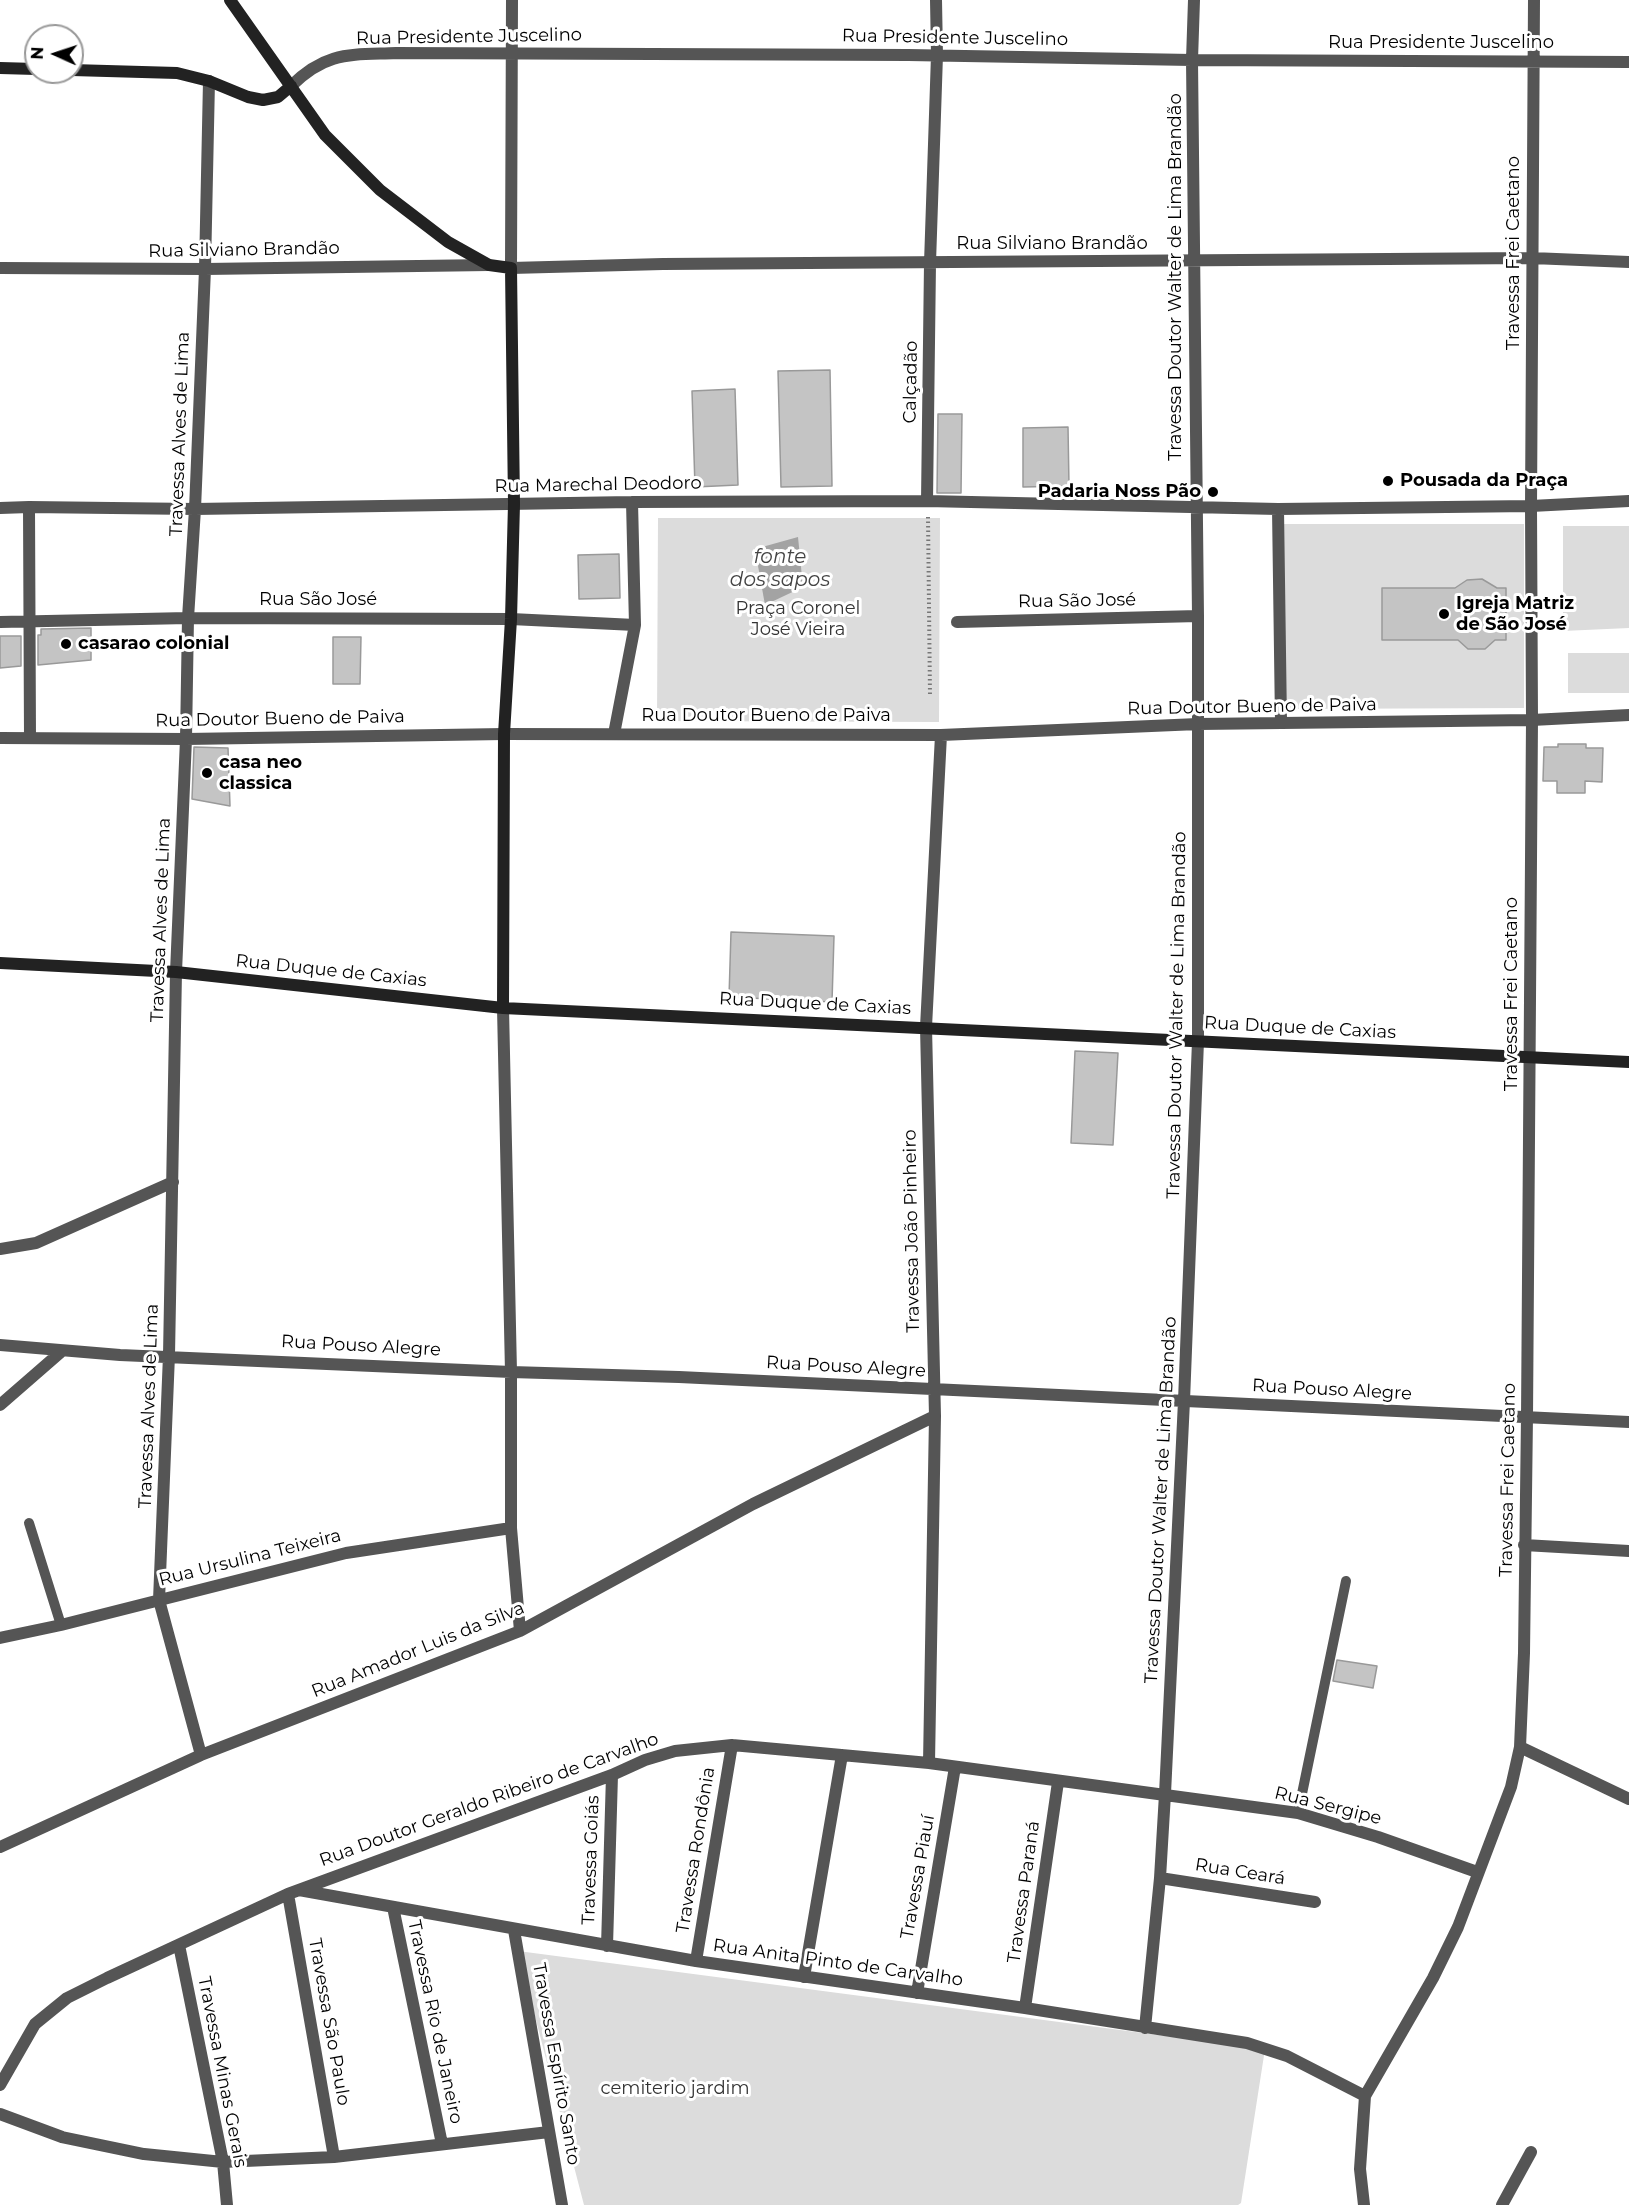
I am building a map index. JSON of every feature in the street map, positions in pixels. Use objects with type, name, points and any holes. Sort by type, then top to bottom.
[{"type":"street","points":[[230,0],[325,135],[380,190],[448,242],[489,265],[511,268]]},
{"type":"street","points":[[512,0],[511,268],[514,504],[511,619],[504,734],[503,1008],[512,1528],[520,1631]]},
{"type":"street","name":"Calçadão","points":[[927,501],[930,263],[937,55],[936,0]]},
{"type":"street","name":"Travessa Doutor Walter de Lima Brandão","points":[[1145,2028],[1160,1878],[1165,1794],[1198,1041],[1198,616],[1192,60],[1194,0]]},
{"type":"street","name":"Travessa Frei Caetano","points":[[1364,2205],[1360,2169],[1365,2096],[1433,1978],[1458,1927],[1511,1787],[1520,1747],[1524,1653],[1530,1057],[1534,0]]},
{"type":"street","name":"Rua Presidente Juscelino","points":[[291,86],[305,72],[328,59],[351,55],[396,53],[937,55],[1192,60],[1629,62]]},
{"type":"street","points":[[0,68],[24,69]]},
{"type":"street","points":[[84,70],[177,73],[209,81],[248,97],[263,100],[278,97],[291,86]]},
{"type":"street","name":"Travessa Alves de Lima","points":[[201,1755],[159,1600],[169,1355],[176,972],[186,739],[188,618],[205,269],[209,81]]},
{"type":"street","name":"Rua Silviano Brandão","points":[[511,268],[663,264],[1532,258],[1629,262]]},
{"type":"street","name":"Rua Silviano Brandão","points":[[0,268],[205,269],[489,265]]},
{"type":"street","name":"Rua Marechal Deodoro","points":[[0,508],[195,509],[632,502],[927,501],[1278,509],[1531,506],[1629,501]]},
{"type":"street","points":[[614,734],[635,625],[632,502]]},
{"type":"street","points":[[29,507],[30,738]]},
{"type":"street","points":[[1278,509],[1281,723]]},
{"type":"street","name":"Rua São José","points":[[957,622],[1198,616]]},
{"type":"street","name":"Rua São José","points":[[0,622],[188,618],[511,619],[635,625]]},
{"type":"street","name":"Rua Doutor Bueno de Paiva","points":[[0,738],[186,739],[504,734],[941,735],[1197,724],[1532,720],[1629,715]]},
{"type":"street","name":"Travessa João Pinheiro","points":[[929,1763],[935,1416],[926,1027],[941,735]]},
{"type":"street","name":"Rua Duque de Caxias","points":[[0,963],[176,972],[503,1008],[1629,1062]]},
{"type":"street","points":[[0,1249],[36,1244],[173,1182]]},
{"type":"street","name":"Rua Pouso Alegre","points":[[0,1345],[62,1351],[511,1372],[679,1377],[1629,1422]]},
{"type":"street","points":[[0,1405],[62,1351]]},
{"type":"street","name":"Rua Amador Luis da Silva","points":[[0,1847],[201,1755],[520,1631],[753,1504],[935,1416]]},
{"type":"street","name":"Rua Ursulina Teixeira","points":[[0,1638],[346,1553],[512,1528]]},
{"type":"street","points":[[1524,1545],[1629,1551]]},
{"type":"street","name":"Rua Doutor Geraldo Ribeiro de Carvalho","points":[[0,2085],[34,2024],[67,1998],[107,1978],[293,1892],[612,1775],[645,1760],[675,1751],[732,1745],[929,1763],[1058,1782],[1165,1794]]},
{"type":"street","name":"Travessa Rondônia","points":[[696,1961],[732,1745]]},
{"type":"street","points":[[1520,1747],[1629,1799]]},
{"type":"street","points":[[804,1977],[842,1755]]},
{"type":"street","name":"Travessa Piauí","points":[[917,1993],[955,1767]]},
{"type":"street","name":"Travessa Goiás","points":[[607,1946],[612,1775]]},
{"type":"street","name":"Travessa Paraná","points":[[1025,2008],[1058,1782]]},
{"type":"street","name":"Rua Sergipe","points":[[1165,1794],[1298,1813],[1378,1837],[1477,1872]]},
{"type":"street","name":"Rua Ceará","points":[[1160,1878],[1315,1902]]},
{"type":"street","name":"Rua Anita Pinto de Carvalho","points":[[293,1892],[393,1907],[696,1961],[1025,2008],[1247,2043],[1287,2056],[1365,2096]]},
{"type":"street","name":"Travessa São Paulo","points":[[293,1892],[334,2157]]},
{"type":"street","name":"Travessa Rio de Janeiro","points":[[393,1907],[442,2144]]},
{"type":"street","name":"Travessa Espírito Santo","points":[[514,1930],[562,2205]]},
{"type":"street","name":"Travessa Minas Gerais","points":[[179,1945],[223,2162],[227,2205]]},
{"type":"street","points":[[0,2114],[62,2137],[144,2154],[223,2162],[334,2157],[549,2132]]},
{"type":"street","points":[[1502,2205],[1531,2152]]},
{"type":"lane","points":[[29,1523],[61,1624]]},
{"type":"lane","points":[[1298,1813],[1346,1581]]},
{"type":"path","points":[[927,501],[930,696]]},
{"type":"green space","name":"Praça Coronel José Vieira","points":[[658,518],[940,518],[939,722],[657,721]]},
{"type":"green space","points":[[1283,524],[1524,524],[1524,708],[1285,709]]},
{"type":"green space","points":[[1563,526],[1629,526],[1629,628],[1563,631]]},
{"type":"green space","points":[[1568,653],[1629,653],[1629,693],[1568,693]]},
{"type":"green space","name":"cemiterio jardim","points":[[518,1951],[1265,2049],[1241,2203],[1238,2205],[584,2205]]},
{"type":"water","name":"fonte dos sapos","points":[[798,537],[803,587],[765,605],[755,549]]},
{"type":"building","points":[[830,370],[832,486],[781,487],[778,371]]},
{"type":"building","points":[[735,389],[738,485],[695,487],[692,391]]},
{"type":"building","points":[[938,414],[962,414],[961,493],[937,493]]},
{"type":"building","points":[[1068,427],[1069,486],[1023,487],[1023,428]]},
{"type":"building","points":[[619,554],[620,598],[579,599],[578,555]]},
{"type":"building","name":"Igreja Matriz de São José","points":[[1482,579],[1497,588],[1506,588],[1506,640],[1495,640],[1485,649],[1468,649],[1458,640],[1382,640],[1382,588],[1455,588],[1467,580]]},
{"type":"building","name":"casarao colonial","points":[[91,628],[91,660],[38,665],[38,635],[41,635],[41,629]]},
{"type":"building","points":[[0,636],[21,636],[21,666],[0,668]]},
{"type":"building","points":[[333,637],[361,637],[360,684],[333,684]]},
{"type":"building","points":[[1558,744],[1586,744],[1586,748],[1603,748],[1602,782],[1585,781],[1585,793],[1557,793],[1557,781],[1543,781],[1544,747],[1558,747]]},
{"type":"building","name":"casa neo classica","points":[[194,747],[228,748],[230,806],[192,799]]},
{"type":"building","points":[[731,932],[834,936],[832,1002],[729,997]]},
{"type":"building","points":[[1075,1051],[1118,1053],[1113,1145],[1071,1143]]},
{"type":"building","points":[[1337,1660],[1377,1666],[1373,1688],[1333,1681]]},
{"type":"place","name":"Pousada da Praça","points":[[1388,481]]},
{"type":"place","name":"Padaria Noss Pão","points":[[1213,492]]},
{"type":"place","name":"Igreja Matriz de São José","points":[[1444,614]]},
{"type":"place","name":"casarao colonial","points":[[66,644]]},
{"type":"place","name":"casa neo classica","points":[[207,773]]}]
